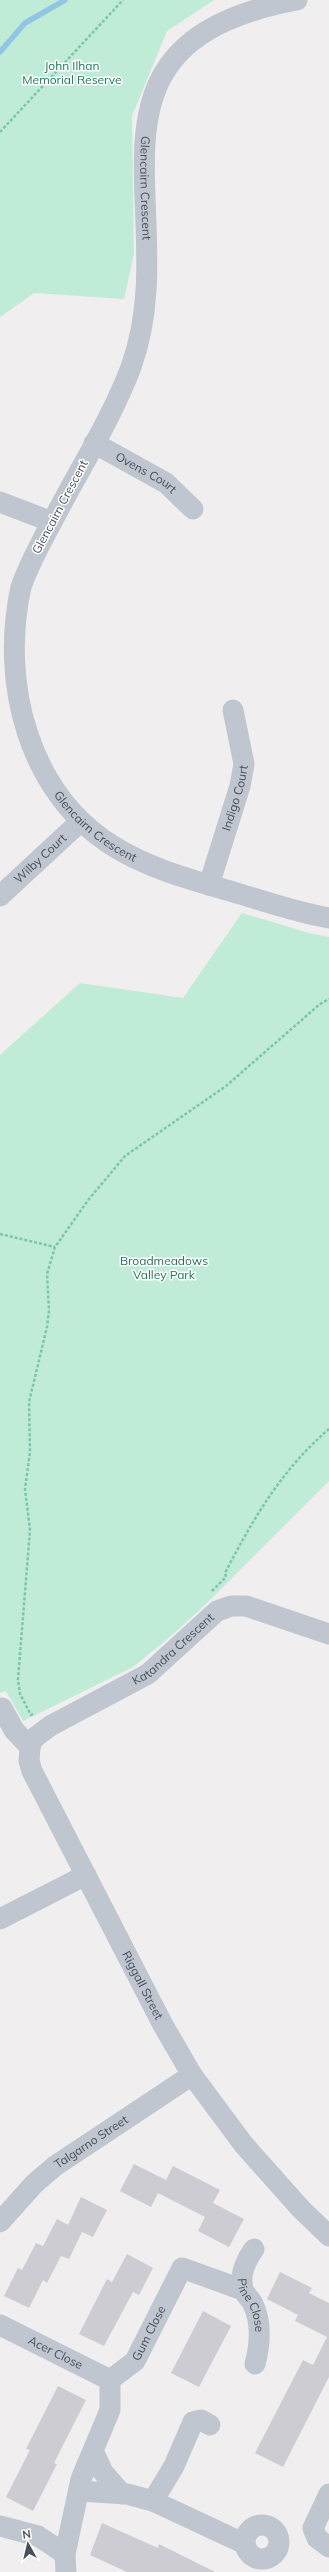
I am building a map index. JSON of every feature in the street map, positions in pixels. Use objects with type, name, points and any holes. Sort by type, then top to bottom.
[{"type":"street","name":"Glencairn Crescent","points":[[298,0],[233,16],[210,27],[178,56],[164,74],[156,92],[144,135],[146,282],[142,323],[132,364],[94,443],[52,522],[21,587],[13,619],[5,678],[28,744],[42,772],[58,796],[81,821],[113,846],[135,858],[210,885],[329,918]]},
{"type":"street","name":"Ovens Court","points":[[94,443],[166,483],[193,509]]},
{"type":"street","points":[[0,502],[52,522]]},
{"type":"street","name":"Indigo Court","points":[[210,885],[240,786],[244,764],[233,710]]},
{"type":"street","name":"Wilby Court","points":[[0,896],[81,821]]},
{"type":"street","name":"Katandra Crescent","points":[[30,1747],[33,1739],[50,1726],[148,1674],[217,1611],[225,1608],[246,1606],[329,1634]]},
{"type":"street","points":[[2,1708],[14,1730],[30,1747]]},
{"type":"street","name":"Riggall Street","points":[[30,1747],[29,1761],[32,1771],[159,2018],[192,2075],[244,2145],[301,2209],[329,2236]]},
{"type":"street","points":[[0,1919],[86,1876]]},
{"type":"street","name":"Talgarno Street","points":[[0,2222],[34,2184],[55,2166],[192,2075]]},
{"type":"street","name":"Pine Close","points":[[254,2249],[245,2262],[243,2290],[253,2303],[257,2318],[260,2338],[255,2364]]},
{"type":"street","name":"Gum Close","points":[[110,2380],[136,2361],[182,2268],[243,2290]]},
{"type":"street","name":"Acer Close","points":[[0,2325],[110,2380]]},
{"type":"street","points":[[65,2563],[84,2468],[110,2410],[110,2380]]},
{"type":"street","points":[[153,2501],[174,2466],[193,2422],[201,2420],[210,2425]]},
{"type":"street","points":[[92,2451],[103,2472],[124,2494]]},
{"type":"street","points":[[79,2491],[124,2494],[153,2501],[245,2544]]},
{"type":"street","points":[[329,2494],[313,2528],[317,2538],[329,2547]]},
{"type":"street","points":[[0,2526],[38,2536],[65,2563]]},
{"type":"path","points":[[0,132],[123,0]]},
{"type":"path","points":[[37,1712],[31,1715],[20,1694],[18,1679],[30,1530],[24,1488],[30,1452],[30,1394],[47,1327],[49,1311],[47,1274],[55,1247],[89,1199],[125,1156],[226,1086],[320,1004],[329,999]]},
{"type":"path","points":[[0,1234],[55,1247]]},
{"type":"path","points":[[211,1592],[226,1577],[225,1573],[247,1530],[274,1486],[307,1447],[329,1429]]},
{"type":"green space","name":"John Ilhan Memorial Reserve","points":[[0,0],[214,0],[167,31],[132,116],[134,254],[124,299],[34,293],[0,317]]},
{"type":"green space","name":"Broadmeadows Valley Park","points":[[242,913],[309,933],[329,937],[329,1481],[206,1604],[171,1636],[133,1667],[23,1721],[6,1691],[0,1693],[0,1055],[80,983],[183,998]]},
{"type":"building","points":[[134,2164],[166,2180],[173,2166],[220,2190],[213,2203],[244,2219],[229,2247],[198,2231],[205,2217],[158,2193],[151,2207],[120,2191]]},
{"type":"building","points":[[81,2197],[107,2210],[93,2237],[82,2232],[69,2259],[61,2256],[47,2283],[43,2280],[29,2308],[4,2296],[18,2268],[22,2270],[36,2243],[43,2246],[57,2219],[68,2225]]},
{"type":"building","points":[[127,2254],[153,2268],[139,2295],[133,2292],[104,2346],[79,2334],[107,2279],[112,2282]]},
{"type":"building","points":[[280,2272],[312,2288],[309,2293],[329,2303],[329,2377],[283,2467],[255,2453],[303,2360],[313,2365],[327,2337],[295,2321],[298,2315],[267,2299]]},
{"type":"building","points":[[203,2311],[231,2326],[199,2387],[171,2373]]},
{"type":"building","points":[[58,2386],[86,2400],[54,2463],[57,2464],[33,2511],[6,2497],[30,2450],[26,2449]]},
{"type":"building","points":[[102,2523],[158,2548],[159,2544],[215,2572],[127,2572],[90,2555]]},
{"type":"waterway","points":[[0,52],[25,23],[65,0]]}]
